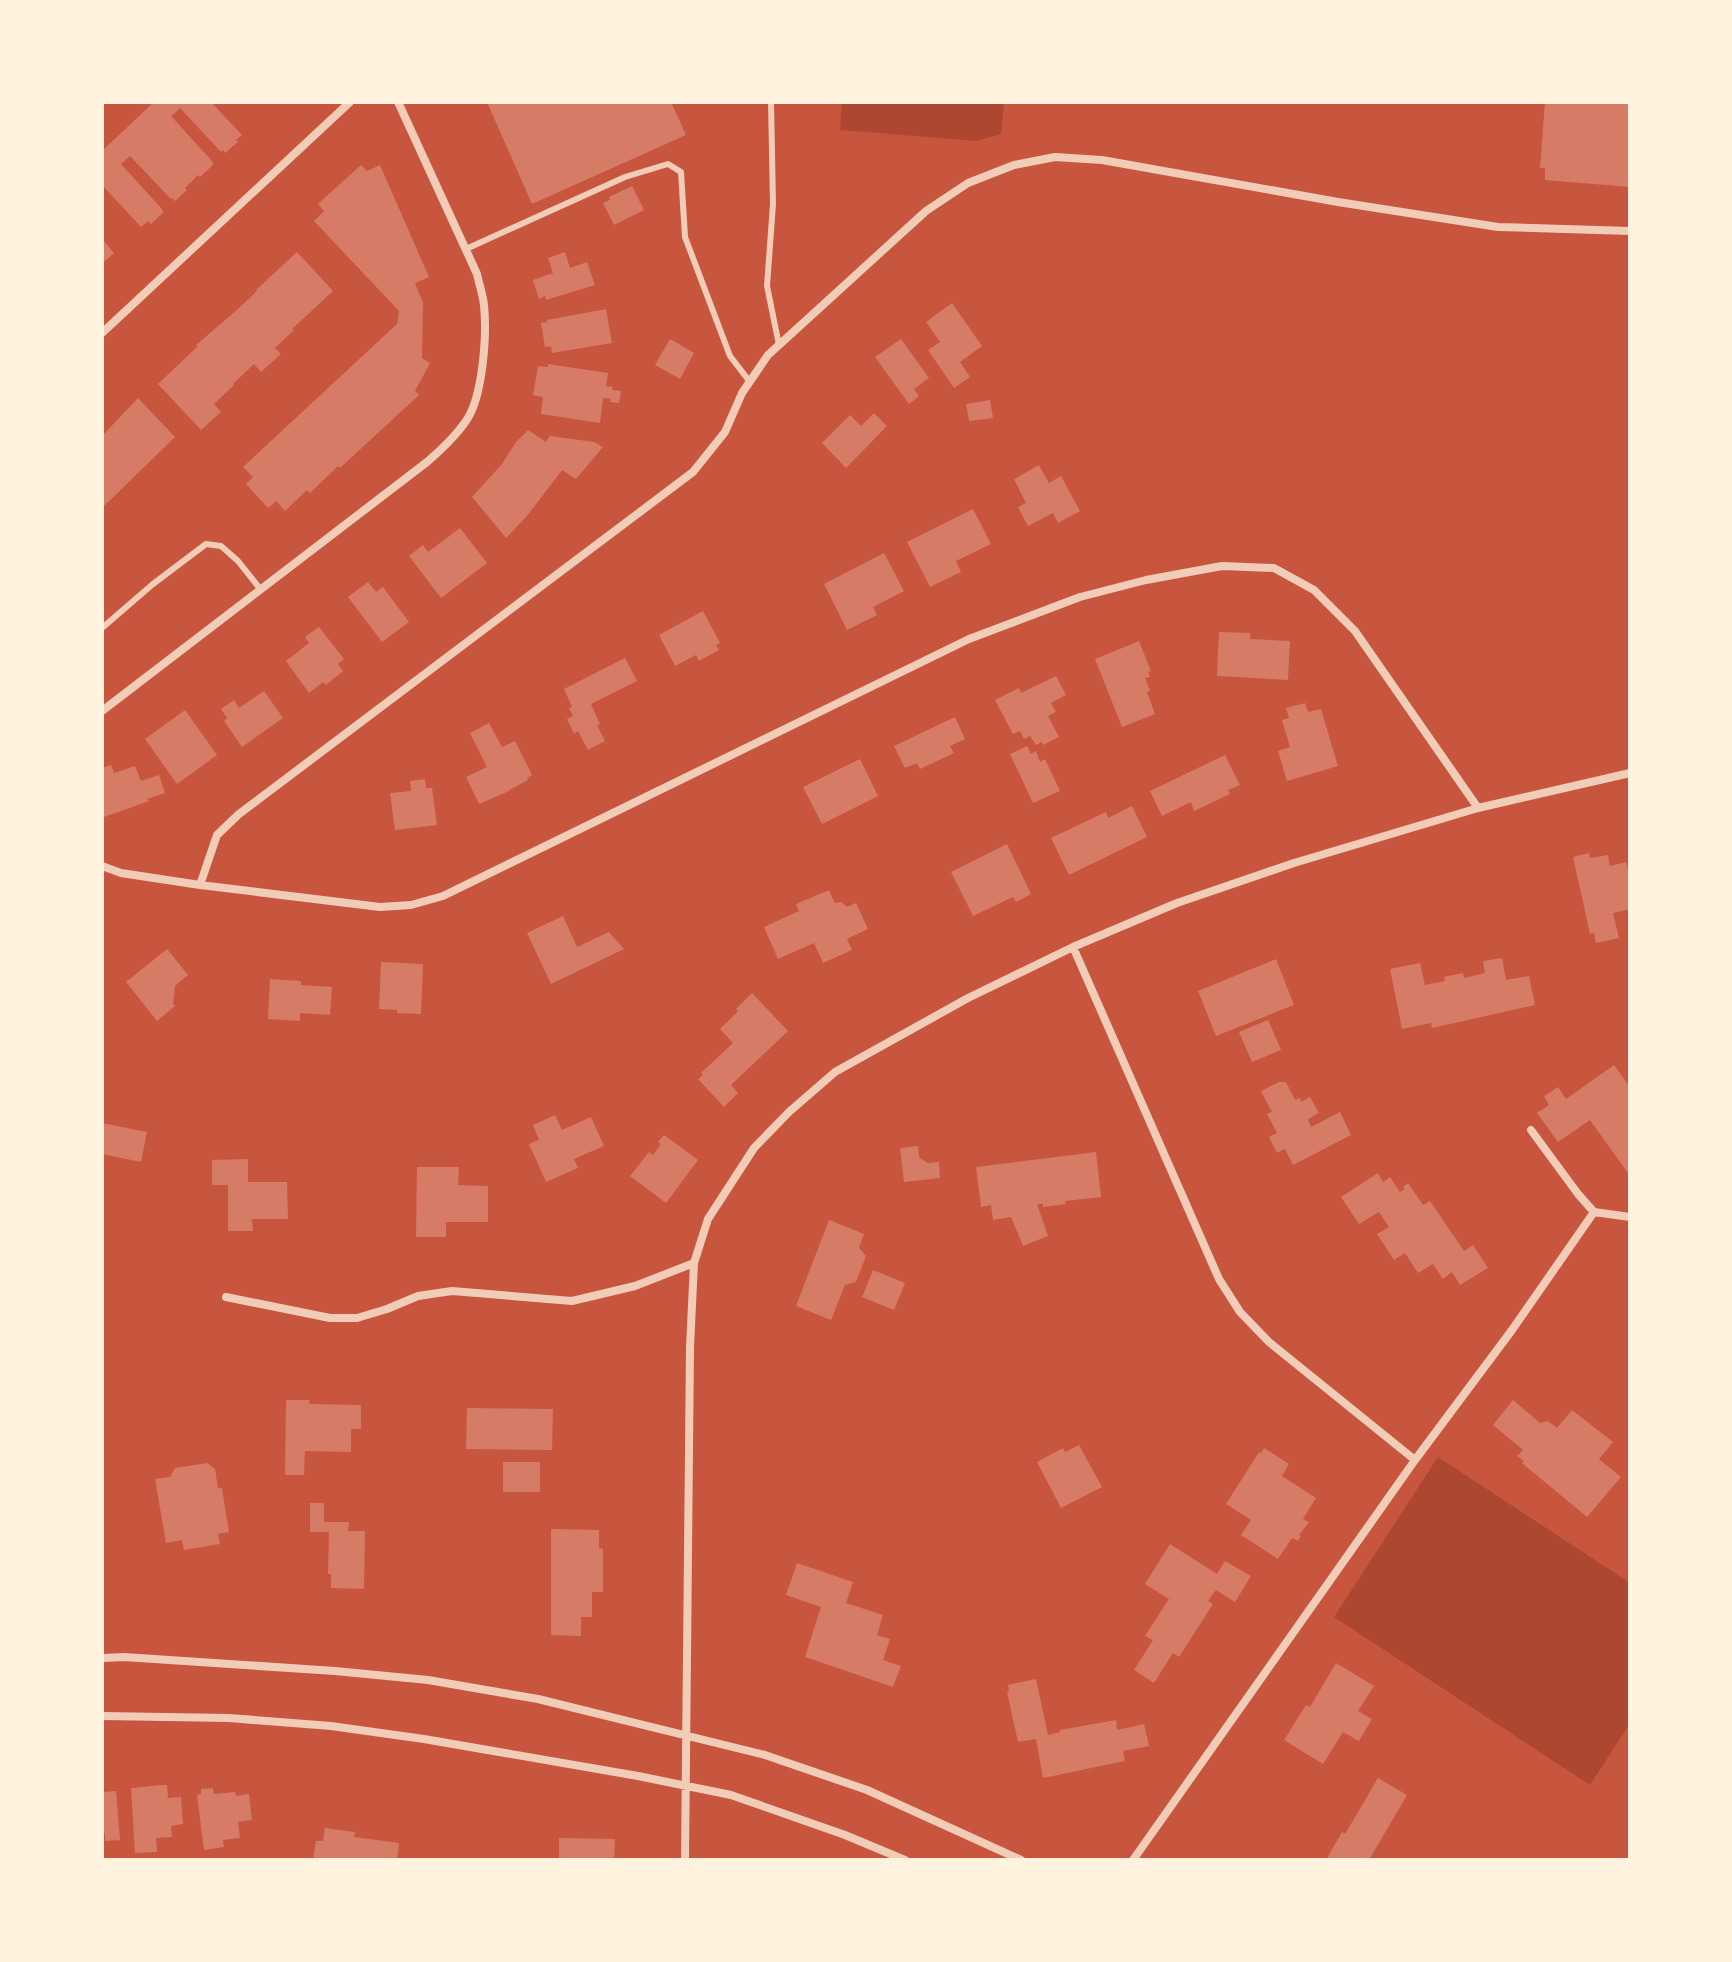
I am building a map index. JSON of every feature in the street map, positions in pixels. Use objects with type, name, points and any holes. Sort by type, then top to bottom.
[{"type":"street","points":[[102,333],[350,102]]},
{"type":"street","points":[[102,711],[427,462],[468,419],[482,370],[484,302],[477,274],[398,102]]},
{"type":"street","points":[[200,885],[217,835],[239,814],[693,472],[725,432],[742,393],[768,355],[926,211],[968,183],[1014,165],[1055,157],[1102,160],[1498,227],[1630,231]]},
{"type":"street","points":[[102,866],[121,873],[200,885],[380,907],[411,905],[443,896],[969,639],[1080,597],[1146,580],[1222,566],[1274,568],[1314,590],[1355,631],[1478,808]]},
{"type":"street","points":[[685,1860],[690,1347],[694,1263],[708,1219],[754,1148],[835,1072],[968,998],[1073,947],[1177,903],[1294,863],[1478,808],[1630,773]]},
{"type":"street","points":[[1073,947],[1219,1279],[1240,1312],[1269,1342],[1415,1460]]},
{"type":"street","points":[[1531,1130],[1594,1212],[1630,1217]]},
{"type":"street","points":[[1133,1860],[1594,1212]]},
{"type":"street","points":[[226,1297],[330,1318],[357,1318],[418,1296],[452,1291],[572,1301],[635,1286],[694,1263]]},
{"type":"street","points":[[102,1658],[305,1669],[428,1680],[538,1699],[765,1755],[867,1790],[1021,1860]]},
{"type":"street","points":[[102,1716],[229,1718],[331,1726],[424,1739],[686,1785],[731,1795],[845,1835],[905,1860]]},
{"type":"lane","points":[[771,102],[773,204],[767,286],[779,345]]},
{"type":"lane","points":[[466,249],[625,177],[668,164],[681,172],[685,237],[704,292],[730,356],[750,382]]},
{"type":"lane","points":[[102,628],[206,544],[221,546],[238,561],[261,590]]},
{"type":"shaded area","points":[[842,102],[1004,102],[1001,134],[977,141],[840,130]]},
{"type":"shaded area","points":[[1438,1457],[1630,1583],[1630,1723],[1590,1785],[1334,1617]]},
{"type":"building","points":[[154,102],[211,102],[242,135],[225,153],[223,150],[221,152],[180,108],[171,116],[213,165],[200,177],[198,175],[175,201],[130,156],[121,164],[163,213],[151,224],[148,221],[141,227],[102,185],[102,151]]},
{"type":"building","points":[[487,102],[671,102],[686,135],[532,204]]},
{"type":"building","points":[[1545,102],[1630,102],[1630,187],[1545,180],[1545,168],[1540,168]]},
{"type":"building","points":[[361,165],[367,171],[380,165],[429,277],[415,283],[423,303],[422,358],[430,363],[415,391],[419,395],[340,468],[338,466],[310,493],[307,490],[285,511],[276,501],[268,508],[246,484],[253,477],[243,467],[397,324],[399,311],[314,221],[324,211],[318,204]]},
{"type":"building","points":[[632,186],[644,210],[614,225],[603,203]]},
{"type":"building","points":[[102,239],[114,253],[102,264]]},
{"type":"building","points":[[297,252],[333,291],[275,348],[281,354],[261,372],[254,364],[214,404],[221,412],[201,430],[158,384]]},
{"type":"building","points":[[565,252],[570,268],[587,262],[595,285],[546,300],[545,296],[539,299],[533,280],[553,273],[548,258]]},
{"type":"building","points":[[952,303],[982,346],[960,362],[970,377],[954,388],[928,350],[940,342],[926,322]]},
{"type":"building","points":[[606,309],[612,343],[552,353],[551,346],[545,347],[541,323]]},
{"type":"building","points":[[670,339],[694,353],[680,379],[655,365]]},
{"type":"building","points":[[901,339],[929,378],[914,389],[919,396],[909,404],[875,357]]},
{"type":"building","points":[[548,364],[608,373],[606,386],[621,391],[619,403],[603,398],[600,423],[541,414],[543,397],[533,395],[538,366],[548,367]]},
{"type":"building","points":[[138,398],[175,437],[102,508],[102,436]]},
{"type":"building","points":[[990,400],[993,418],[969,421],[966,404]]},
{"type":"building","points":[[874,413],[887,426],[846,468],[822,443],[850,415],[861,426]]},
{"type":"building","points":[[528,430],[546,442],[550,436],[594,442],[603,447],[576,479],[562,470],[506,538],[472,497]]},
{"type":"building","points":[[1039,465],[1049,483],[1061,476],[1080,511],[1058,523],[1053,513],[1028,526],[1018,507],[1026,503],[1014,479]]},
{"type":"building","points":[[973,509],[991,544],[956,561],[961,572],[930,587],[907,542]]},
{"type":"building","points":[[460,528],[487,563],[441,598],[409,556],[423,545],[428,552]]},
{"type":"building","points":[[884,553],[904,591],[873,607],[877,615],[847,630],[824,584]]},
{"type":"building","points":[[368,582],[376,592],[383,587],[409,622],[382,642],[348,597]]},
{"type":"building","points":[[703,611],[720,643],[716,645],[719,650],[699,661],[696,655],[675,666],[659,635]]},
{"type":"building","points":[[319,627],[344,659],[338,664],[343,671],[326,685],[323,682],[309,693],[286,661],[309,643],[305,637]]},
{"type":"building","points":[[1219,632],[1250,633],[1250,639],[1290,641],[1288,680],[1217,676]]},
{"type":"building","points":[[1139,641],[1151,671],[1148,672],[1150,677],[1145,678],[1155,714],[1122,727],[1095,659]]},
{"type":"building","points":[[625,658],[637,681],[591,704],[605,741],[588,750],[578,731],[574,734],[567,719],[573,716],[564,689]]},
{"type":"building","points":[[1056,676],[1066,695],[1051,703],[1056,712],[1048,716],[1059,737],[1036,745],[1030,736],[1024,739],[1020,731],[1013,734],[995,700],[1019,688],[1021,693]]},
{"type":"building","points":[[264,691],[283,718],[242,747],[224,721],[227,718],[221,709],[234,700],[239,708]]},
{"type":"building","points":[[1305,703],[1308,712],[1321,709],[1338,766],[1287,781],[1278,751],[1290,747],[1282,720],[1289,718],[1286,708]]},
{"type":"building","points":[[185,710],[217,755],[177,784],[145,739]]},
{"type":"building","points":[[955,717],[965,739],[950,746],[954,753],[920,769],[917,763],[905,768],[894,746]]},
{"type":"building","points":[[489,723],[502,747],[515,741],[532,775],[509,791],[479,804],[466,777],[487,767],[470,733]]},
{"type":"building","points":[[1027,746],[1031,754],[1036,751],[1040,762],[1045,759],[1060,791],[1033,803],[1010,754]]},
{"type":"building","points":[[1225,755],[1240,785],[1228,790],[1230,794],[1194,811],[1191,802],[1162,816],[1150,791]]},
{"type":"building","points":[[860,759],[878,796],[822,824],[803,787]]},
{"type":"building","points":[[111,765],[114,773],[135,766],[141,781],[159,775],[165,793],[104,817],[102,768]]},
{"type":"building","points":[[425,779],[426,788],[432,788],[437,825],[395,830],[390,793],[411,791],[410,781]]},
{"type":"building","points":[[1132,806],[1147,837],[1069,875],[1051,838],[1106,812],[1108,818]]},
{"type":"building","points":[[1007,844],[1031,894],[1016,902],[1013,897],[973,916],[951,872]]},
{"type":"building","points":[[1589,853],[1590,858],[1608,855],[1610,866],[1626,862],[1630,879],[1630,909],[1613,913],[1619,938],[1596,943],[1594,933],[1590,934],[1573,857]]},
{"type":"building","points":[[829,890],[835,903],[841,902],[847,907],[856,903],[868,929],[847,939],[852,950],[823,963],[814,943],[778,959],[764,927],[799,911],[796,904]]},
{"type":"building","points":[[563,916],[577,947],[609,932],[624,949],[551,984],[527,933]]},
{"type":"building","points":[[167,949],[188,975],[175,986],[175,1006],[157,1021],[126,982]]},
{"type":"building","points":[[1502,958],[1506,980],[1529,976],[1535,1005],[1432,1028],[1431,1023],[1402,1029],[1390,969],[1420,963],[1425,985],[1463,973],[1464,978],[1485,973],[1483,961]]},
{"type":"building","points":[[1276,959],[1294,1005],[1216,1036],[1198,991]]},
{"type":"building","points":[[381,962],[423,964],[421,1014],[379,1009]]},
{"type":"building","points":[[270,979],[332,987],[330,1015],[300,1013],[300,1021],[268,1019]]},
{"type":"building","points":[[752,993],[788,1031],[731,1085],[738,1093],[724,1107],[698,1079],[733,1043],[720,1029]]},
{"type":"building","points":[[1268,1020],[1281,1050],[1252,1062],[1239,1032]]},
{"type":"building","points":[[1614,1065],[1630,1087],[1630,1176],[1590,1120],[1558,1142],[1537,1113],[1549,1105],[1544,1096],[1558,1087],[1566,1099]]},
{"type":"building","points":[[1286,1082],[1295,1100],[1300,1098],[1301,1102],[1310,1097],[1319,1113],[1308,1119],[1311,1127],[1340,1112],[1351,1135],[1293,1165],[1285,1149],[1277,1153],[1269,1137],[1277,1133],[1267,1114],[1272,1112],[1261,1091]]},
{"type":"building","points":[[555,1115],[562,1130],[591,1117],[604,1146],[574,1159],[578,1168],[546,1182],[529,1144],[539,1140],[533,1125]]},
{"type":"building","points":[[102,1123],[147,1132],[141,1162],[102,1154]]},
{"type":"building","points":[[664,1135],[698,1160],[666,1203],[630,1176],[649,1152],[653,1155]]},
{"type":"building","points":[[918,1146],[919,1157],[927,1163],[939,1162],[940,1178],[904,1182],[900,1148]]},
{"type":"building","points":[[1096,1152],[1101,1197],[1043,1207],[1043,1204],[1037,1204],[1048,1236],[1023,1246],[1011,1217],[993,1220],[991,1205],[981,1207],[976,1167]]},
{"type":"building","points":[[248,1159],[248,1182],[287,1182],[288,1219],[252,1219],[253,1231],[228,1231],[228,1185],[212,1185],[212,1160]]},
{"type":"building","points":[[417,1167],[459,1167],[458,1185],[488,1186],[488,1222],[446,1222],[446,1237],[416,1237]]},
{"type":"building","points":[[1378,1173],[1383,1182],[1390,1177],[1400,1192],[1408,1183],[1423,1205],[1430,1201],[1464,1251],[1473,1245],[1488,1268],[1460,1285],[1452,1272],[1443,1279],[1433,1264],[1418,1273],[1405,1253],[1394,1260],[1377,1234],[1389,1227],[1379,1212],[1359,1224],[1341,1197]]},
{"type":"building","points":[[829,1220],[864,1234],[859,1248],[866,1256],[856,1282],[845,1285],[831,1320],[796,1306]]},
{"type":"building","points":[[873,1270],[905,1283],[894,1310],[862,1297]]},
{"type":"building","points":[[286,1400],[361,1405],[361,1429],[351,1429],[351,1452],[305,1451],[304,1475],[285,1475]]},
{"type":"building","points":[[1513,1400],[1540,1423],[1548,1421],[1557,1428],[1572,1410],[1613,1442],[1599,1459],[1621,1477],[1587,1517],[1522,1463],[1524,1461],[1517,1456],[1523,1450],[1493,1425]]},
{"type":"building","points":[[467,1408],[553,1409],[552,1450],[466,1449]]},
{"type":"building","points":[[1079,1445],[1102,1487],[1061,1508],[1037,1462],[1063,1448],[1065,1452]]},
{"type":"building","points":[[1264,1448],[1289,1464],[1282,1476],[1316,1498],[1303,1519],[1309,1522],[1298,1541],[1292,1538],[1278,1559],[1241,1535],[1251,1520],[1226,1504]]},
{"type":"building","points":[[503,1462],[540,1462],[540,1492],[503,1492]]},
{"type":"building","points":[[207,1463],[215,1469],[218,1488],[222,1488],[229,1532],[218,1534],[220,1544],[184,1550],[182,1540],[166,1543],[155,1479],[170,1477],[175,1468]]},
{"type":"building","points":[[310,1503],[324,1503],[324,1522],[349,1522],[348,1531],[365,1531],[364,1589],[331,1588],[331,1574],[328,1574],[329,1532],[310,1532]]},
{"type":"building","points":[[551,1529],[599,1530],[599,1548],[603,1549],[603,1592],[592,1592],[592,1617],[581,1617],[581,1636],[551,1635]]},
{"type":"building","points":[[1170,1544],[1217,1574],[1225,1561],[1251,1576],[1235,1602],[1216,1590],[1208,1601],[1213,1604],[1179,1657],[1173,1653],[1154,1683],[1134,1670],[1153,1640],[1145,1636],[1169,1599],[1145,1584]]},
{"type":"building","points":[[797,1563],[853,1582],[846,1603],[883,1615],[877,1635],[890,1639],[883,1660],[901,1666],[893,1687],[805,1657],[821,1607],[786,1595]]},
{"type":"building","points":[[1336,1663],[1374,1686],[1358,1711],[1372,1719],[1359,1741],[1343,1732],[1323,1764],[1284,1740],[1306,1705],[1310,1707]]},
{"type":"building","points":[[1036,1679],[1048,1735],[1116,1720],[1117,1730],[1144,1724],[1149,1746],[1123,1751],[1125,1761],[1043,1778],[1036,1739],[1018,1742],[1007,1692],[1008,1685]]},
{"type":"building","points":[[1378,1778],[1407,1795],[1369,1860],[1326,1860],[1342,1832],[1345,1834]]},
{"type":"building","points":[[167,1785],[168,1798],[181,1797],[183,1824],[171,1826],[172,1837],[156,1838],[157,1852],[135,1853],[131,1788]]},
{"type":"building","points":[[213,1788],[214,1794],[249,1794],[252,1820],[238,1822],[240,1838],[223,1840],[224,1847],[204,1850],[197,1795],[201,1794],[201,1789]]},
{"type":"building","points":[[116,1791],[120,1840],[105,1841],[105,1833],[102,1833],[102,1792]]},
{"type":"building","points":[[325,1828],[355,1832],[354,1837],[399,1843],[397,1860],[313,1860],[316,1841],[323,1841]]},
{"type":"building","points":[[559,1838],[615,1839],[614,1860],[559,1860]]}]
